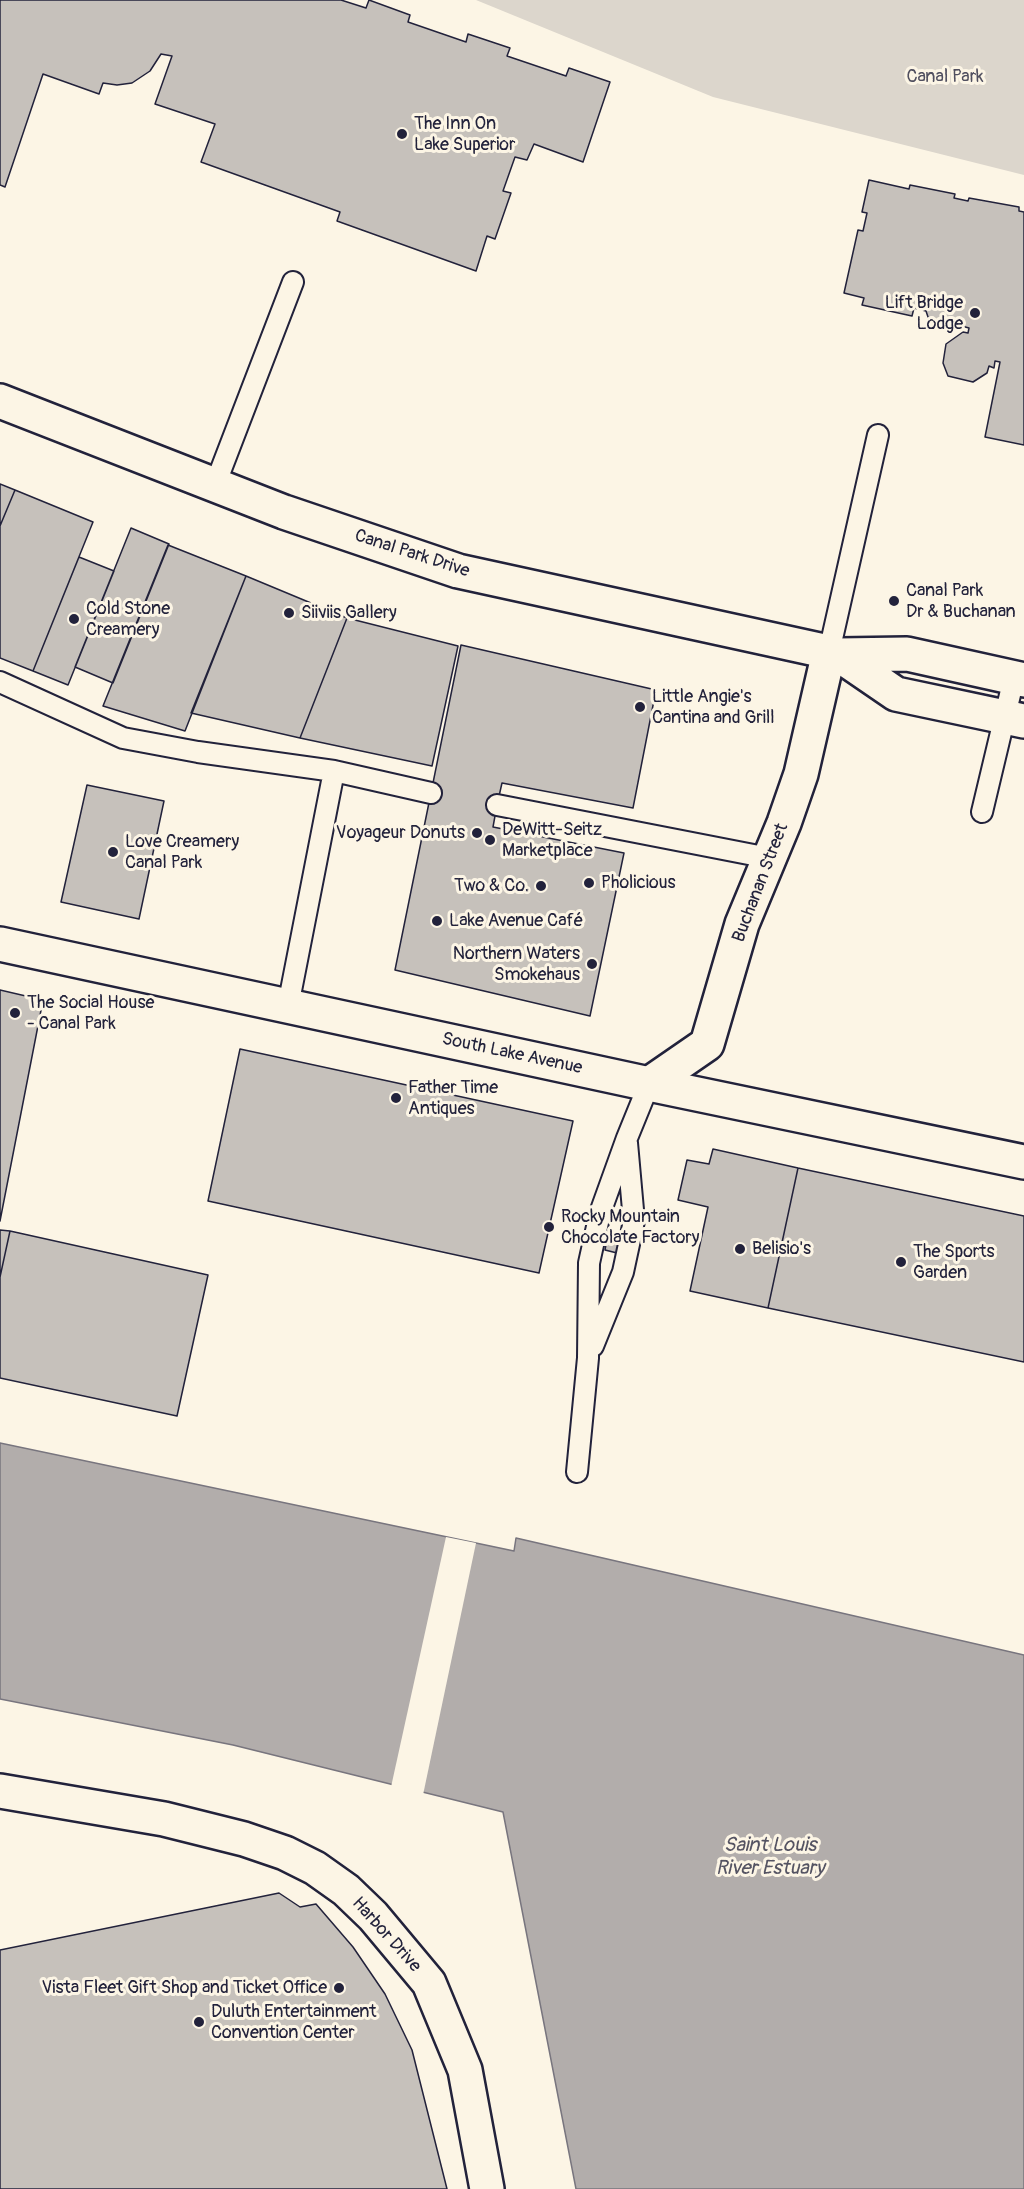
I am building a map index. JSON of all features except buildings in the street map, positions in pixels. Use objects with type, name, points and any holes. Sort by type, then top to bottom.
[{"type":"street","name":"Canal Park Drive","points":[[0,401],[284,512],[458,571],[834,654],[907,654],[1019,679]]},
{"type":"street","name":"Canal Park Drive","points":[[834,654],[896,694],[1014,719]]},
{"type":"street","name":"Buchanan Street","points":[[649,1084],[707,1044],[742,924],[784,823],[801,774],[834,654]]},
{"type":"street","name":"South Lake Avenue","points":[[0,944],[1024,1162]]},
{"type":"street","name":"Harbor Drive","points":[[0,1791],[164,1819],[244,1839],[285,1853],[315,1868],[346,1890],[373,1916],[429,1983],[465,2070],[486,2189]]},
{"type":"lane","points":[[215,485],[293,282]]},
{"type":"lane","points":[[834,654],[878,435]]},
{"type":"lane","points":[[982,812],[1014,719],[1019,679]]},
{"type":"lane","points":[[0,682],[123,738],[198,752],[334,771],[431,793]]},
{"type":"lane","points":[[288,1006],[334,771]]},
{"type":"lane","points":[[498,806],[770,858]]},
{"type":"lane","points":[[577,1472],[588,1358],[589,1263],[600,1213],[649,1084]]},
{"type":"lane","points":[[588,1358],[623,1272],[634,1221],[627,1138]]},
{"type":"green space","name":"Canal Park","points":[[476,0],[1024,0],[1024,175],[713,97]]},
{"type":"water","name":"Saint Louis River Estuary","points":[[0,1443],[514,1551],[516,1538],[1024,1655],[1024,2189],[576,2189],[503,1812],[233,1745],[0,1699]]},
{"type":"pier","points":[[446,1537],[476,1543],[423,1795],[391,1787]]},
{"type":"place","name":"The Inn On Lake Superior","points":[[402,134]]},
{"type":"place","name":"Lift Bridge Lodge","points":[[975,313]]},
{"type":"place","name":"Canal Park Dr & Buchanan","points":[[894,601]]},
{"type":"place","name":"Siiviis Gallery","points":[[289,613]]},
{"type":"place","name":"Cold Stone Creamery","points":[[74,619]]},
{"type":"place","name":"Little Angie's Cantina and Grill","points":[[640,707]]},
{"type":"place","name":"Voyageur Donuts","points":[[477,833]]},
{"type":"place","name":"DeWitt-Seitz Marketplace","points":[[490,840]]},
{"type":"place","name":"Love Creamery Canal Park","points":[[113,852]]},
{"type":"place","name":"Pholicious","points":[[589,883]]},
{"type":"place","name":"Two & Co.","points":[[541,886]]},
{"type":"place","name":"Lake Avenue Café","points":[[437,921]]},
{"type":"place","name":"Northern Waters Smokehaus","points":[[592,964]]},
{"type":"place","name":"The Social House - Canal Park","points":[[15,1013]]},
{"type":"place","name":"Father Time Antiques","points":[[396,1098]]},
{"type":"place","name":"Rocky Mountain Chocolate Factory","points":[[549,1227]]},
{"type":"place","name":"Belisio's","points":[[740,1249]]},
{"type":"place","name":"The Sports Garden","points":[[901,1262]]},
{"type":"place","name":"Vista Fleet Gift Shop and Ticket Office","points":[[339,1988]]},
{"type":"place","name":"Duluth Entertainment Convention Center","points":[[199,2022]]}]
